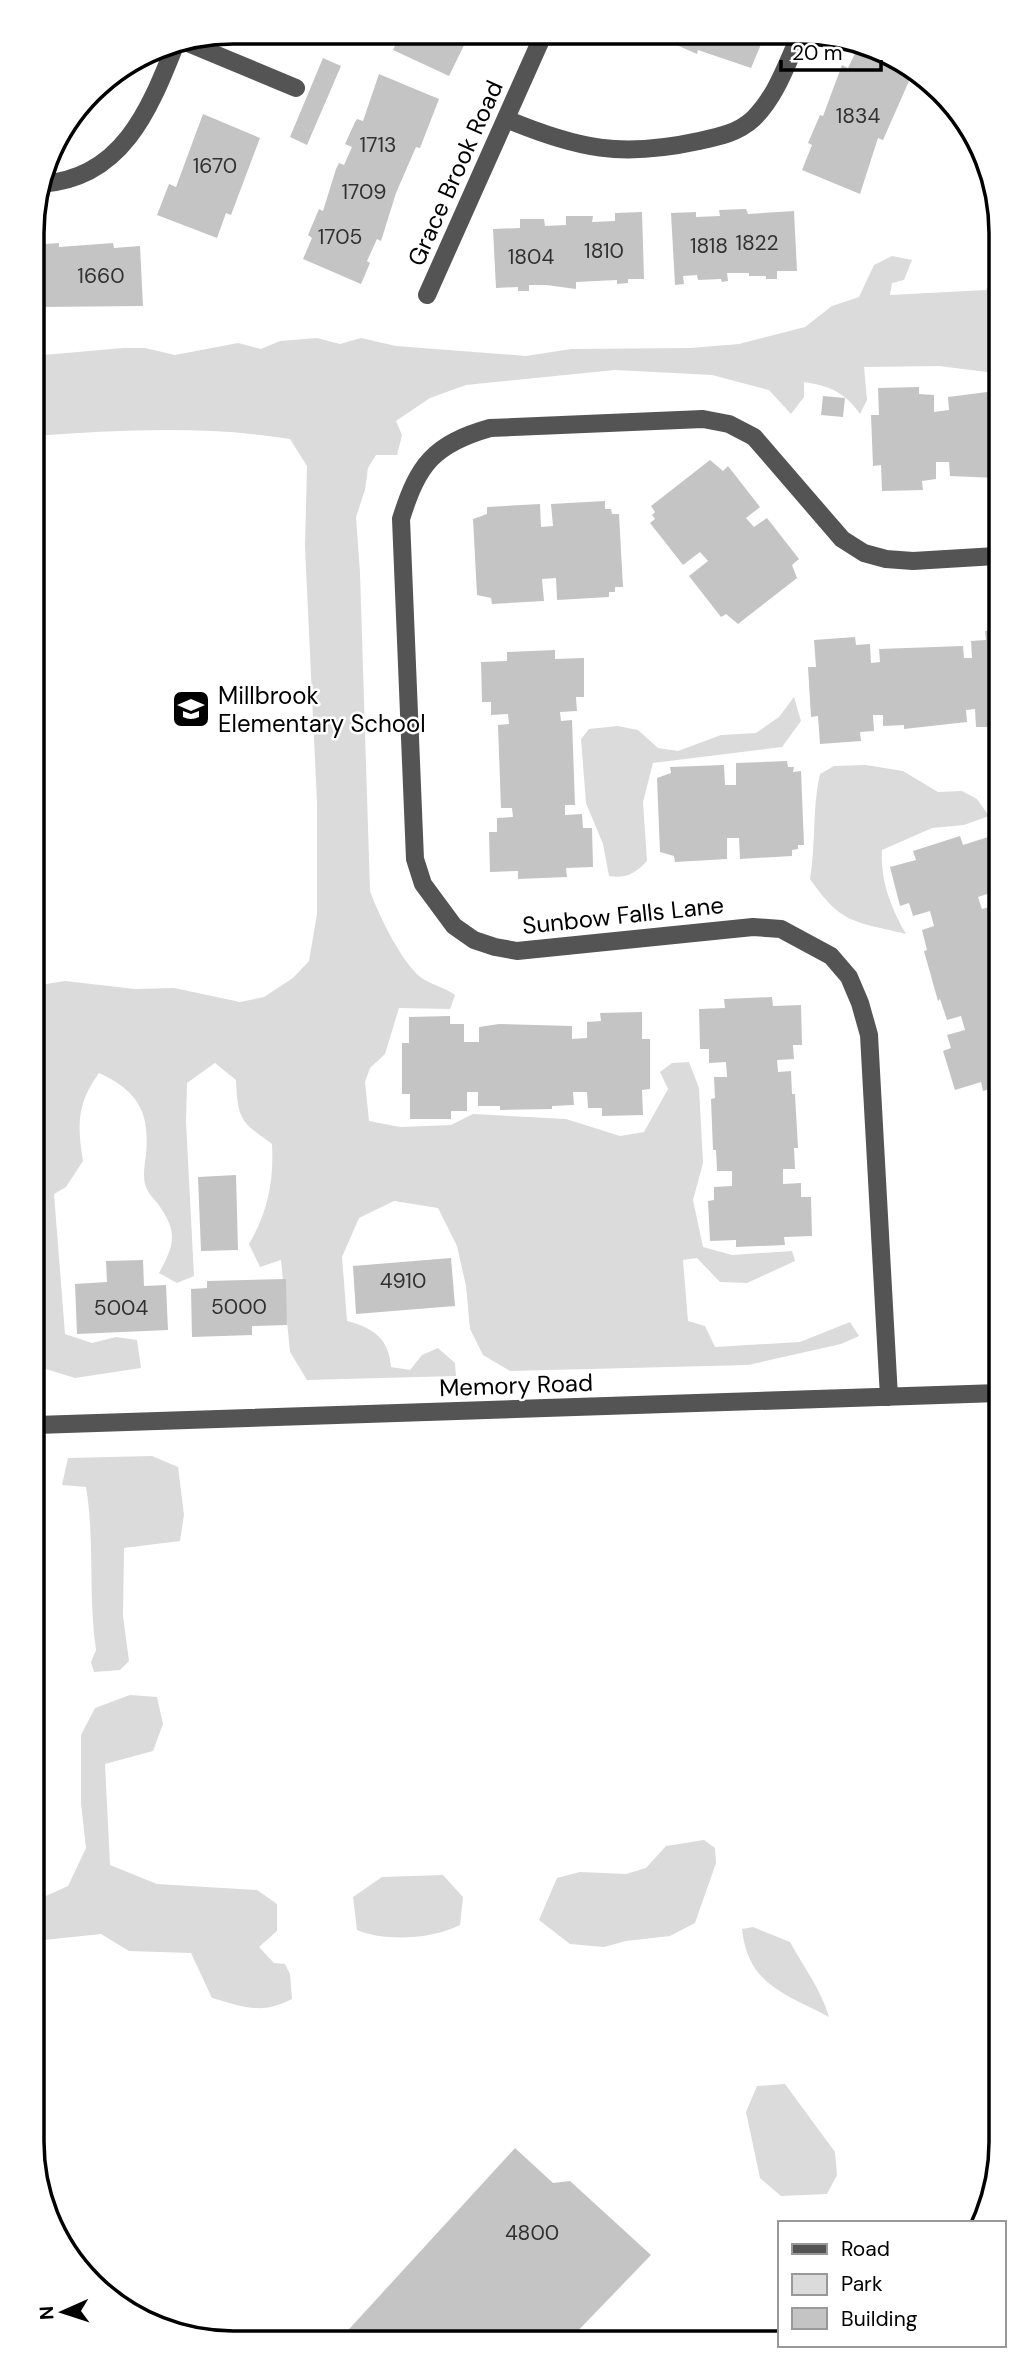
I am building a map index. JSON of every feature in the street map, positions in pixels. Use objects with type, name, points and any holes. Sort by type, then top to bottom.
[{"type":"street","name":"Grace Brook Road","points":[[427,295],[539,44]]},
{"type":"street","points":[[506,119],[558,141],[598,149],[644,150],[725,135],[752,120],[772,94],[796,44]]},
{"type":"street","points":[[197,47],[296,88]]},
{"type":"street","points":[[51,182],[93,172],[128,141],[153,100],[171,54]]},
{"type":"street","name":"Sunbow Falls Lane","points":[[889,1396],[869,1035],[849,978],[831,956],[781,929],[753,927],[517,951],[474,940],[454,926],[423,884],[415,859],[401,519],[421,469],[438,449],[463,436],[490,428],[703,419],[729,424],[754,437],[842,539],[864,553],[886,559],[914,561],[989,556]]},
{"type":"street","name":"Memory Road","points":[[44,1425],[989,1393]]},
{"type":"green space","points":[[892,256],[912,260],[904,280],[892,283],[890,295],[986,290],[989,284],[989,372],[939,366],[864,367],[867,400],[860,414],[836,391],[804,382],[804,397],[791,414],[769,390],[712,375],[615,370],[466,385],[430,398],[396,421],[402,435],[397,455],[376,455],[368,468],[365,490],[356,517],[370,891],[385,926],[409,965],[425,980],[455,995],[450,1009],[399,1008],[385,1054],[370,1068],[365,1082],[369,1121],[400,1127],[451,1125],[473,1114],[566,1119],[620,1136],[644,1132],[668,1089],[660,1072],[672,1063],[689,1062],[699,1088],[703,1163],[693,1200],[703,1247],[732,1255],[792,1251],[795,1261],[747,1283],[720,1282],[697,1258],[683,1260],[688,1321],[705,1326],[715,1347],[800,1342],[850,1322],[859,1336],[841,1344],[748,1365],[510,1371],[483,1355],[470,1329],[466,1286],[457,1246],[438,1208],[394,1201],[359,1218],[342,1257],[347,1321],[365,1327],[378,1336],[387,1349],[391,1367],[410,1370],[422,1355],[438,1348],[455,1363],[456,1376],[307,1380],[290,1352],[281,1260],[260,1267],[249,1244],[261,1220],[268,1196],[272,1144],[247,1124],[238,1104],[236,1080],[215,1063],[187,1083],[186,1122],[194,1276],[177,1283],[159,1273],[172,1238],[169,1223],[145,1183],[147,1139],[139,1104],[123,1087],[99,1073],[86,1094],[80,1115],[83,1161],[66,1187],[54,1194],[65,1334],[92,1343],[116,1337],[137,1340],[141,1368],[75,1378],[44,1368],[44,984],[65,981],[135,989],[174,988],[240,1002],[264,997],[293,978],[309,961],[317,914],[317,802],[305,547],[307,466],[290,439],[258,435],[194,430],[44,435],[44,355],[145,348],[175,355],[238,343],[261,349],[280,341],[317,338],[340,344],[361,338],[396,346],[526,356],[571,349],[690,348],[739,344],[805,327],[832,306],[859,297],[874,265]]},
{"type":"green space","points":[[794,697],[801,721],[782,747],[653,763],[643,802],[647,861],[630,874],[621,877],[609,876],[603,844],[586,803],[581,739],[589,729],[618,726],[638,730],[658,748],[678,751],[721,735],[756,733],[779,717]]},
{"type":"green space","points":[[866,765],[903,771],[938,792],[962,791],[977,799],[989,816],[964,825],[932,828],[882,850],[883,873],[888,894],[906,934],[850,919],[831,905],[810,879],[820,774],[834,766]]},
{"type":"green space","points":[[152,1456],[178,1467],[184,1515],[180,1541],[124,1548],[123,1616],[129,1661],[120,1670],[94,1672],[91,1662],[96,1650],[89,1507],[86,1487],[62,1485],[68,1458]]},
{"type":"green space","points":[[130,1695],[157,1697],[163,1724],[153,1751],[105,1764],[110,1865],[157,1884],[257,1890],[277,1904],[277,1931],[259,1947],[274,1963],[285,1964],[290,1974],[292,1999],[271,2007],[252,2008],[212,1998],[191,1953],[129,1951],[101,1934],[44,1940],[44,1897],[68,1886],[86,1848],[81,1803],[81,1735],[95,1708]]},
{"type":"green space","points":[[704,1840],[715,1848],[716,1863],[695,1923],[670,1936],[626,1941],[604,1947],[570,1944],[539,1920],[557,1878],[580,1872],[626,1874],[646,1868],[666,1846]]},
{"type":"green space","points":[[443,1875],[463,1897],[460,1925],[449,1930],[409,1937],[381,1936],[357,1930],[353,1897],[382,1877]]},
{"type":"green space","points":[[753,1927],[790,1942],[817,1988],[829,2017],[783,1993],[760,1975],[746,1948],[742,1929]]},
{"type":"green space","points":[[785,2084],[835,2152],[837,2175],[827,2194],[781,2196],[760,2178],[746,2112],[757,2086]]},
{"type":"building","points":[[396,44],[465,44],[449,76],[393,50]]},
{"type":"building","points":[[674,44],[761,44],[751,68],[698,50],[697,54]]},
{"type":"building","points":[[855,52],[884,63],[910,80],[883,140],[878,138],[860,194],[802,170],[812,145],[808,143],[820,115],[823,116],[842,65],[848,68]]},
{"type":"building","points":[[323,58],[341,66],[307,145],[290,137]]},
{"type":"building","points":[[379,74],[439,99],[420,148],[416,147],[396,193],[381,241],[377,239],[367,261],[370,263],[361,284],[303,259],[312,238],[308,235],[319,209],[323,211],[336,169],[339,163],[344,165],[352,147],[345,144],[357,119],[363,121]]},
{"type":"building","points":[[203,114],[260,138],[231,215],[226,213],[217,238],[157,215],[169,184],[176,187]]},
{"type":"building","points":[[746,209],[748,214],[794,211],[797,271],[777,271],[777,279],[749,276],[749,273],[727,273],[728,281],[722,282],[721,279],[698,280],[697,275],[683,276],[684,284],[675,285],[671,213],[696,212],[696,217],[720,216],[719,210]]},
{"type":"building","points":[[642,212],[644,279],[628,279],[628,283],[617,284],[617,280],[576,282],[576,289],[546,285],[529,285],[529,291],[518,291],[518,287],[496,288],[493,229],[520,228],[520,219],[544,219],[545,226],[566,225],[566,216],[593,216],[592,222],[615,221],[615,213]]},
{"type":"building","points":[[59,243],[59,247],[113,243],[114,248],[140,246],[143,306],[44,307],[44,244]]},
{"type":"building","points":[[919,387],[919,394],[934,395],[934,412],[949,410],[948,397],[989,392],[989,478],[950,476],[949,462],[936,462],[936,479],[922,481],[923,490],[882,491],[881,465],[873,466],[871,415],[879,415],[878,388]]},
{"type":"building","points":[[823,396],[845,398],[843,417],[821,415]]},
{"type":"building","points":[[710,460],[723,471],[728,466],[760,507],[746,518],[754,527],[767,518],[799,559],[792,565],[797,578],[738,624],[726,614],[721,617],[689,576],[708,561],[700,552],[683,565],[650,523],[655,519],[651,506]]},
{"type":"building","points":[[605,501],[605,509],[611,509],[612,514],[619,514],[623,587],[615,587],[615,592],[609,592],[609,597],[557,600],[556,578],[542,579],[544,601],[492,604],[491,598],[477,595],[473,519],[487,514],[487,507],[540,504],[541,527],[553,526],[551,504]]},
{"type":"building","points":[[985,631],[989,631],[989,727],[976,727],[975,709],[966,710],[967,722],[904,729],[904,725],[883,726],[883,715],[873,715],[874,731],[860,732],[861,741],[820,744],[818,716],[811,717],[808,667],[816,667],[814,640],[855,637],[856,645],[870,644],[871,663],[880,662],[879,649],[963,646],[964,658],[972,658],[971,641],[986,640]]},
{"type":"building","points":[[555,650],[555,659],[584,658],[584,697],[576,697],[577,711],[560,712],[561,721],[572,720],[575,805],[565,805],[565,815],[582,814],[583,828],[592,828],[593,867],[566,868],[567,877],[518,879],[518,871],[490,872],[489,832],[497,832],[497,818],[513,817],[512,808],[501,808],[498,725],[509,724],[508,714],[491,715],[491,702],[482,702],[481,662],[507,661],[507,652]]},
{"type":"building","points":[[787,761],[788,767],[794,767],[793,772],[801,771],[804,845],[798,845],[798,849],[792,850],[792,856],[740,859],[739,838],[727,838],[727,859],[675,862],[674,856],[660,852],[657,778],[671,773],[670,767],[724,765],[725,785],[736,785],[736,763]]},
{"type":"building","points":[[960,836],[963,845],[988,837],[989,840],[989,893],[978,897],[982,909],[989,907],[989,1089],[983,1091],[981,1082],[955,1090],[943,1051],[951,1048],[947,1035],[965,1030],[961,1016],[947,1020],[940,999],[938,1001],[924,951],[927,950],[922,930],[934,926],[930,911],[913,916],[909,903],[900,906],[890,867],[916,860],[913,851]]},
{"type":"building","points":[[772,997],[773,1006],[801,1005],[802,1045],[793,1045],[794,1059],[777,1060],[778,1072],[791,1071],[798,1148],[794,1148],[795,1169],[783,1169],[783,1184],[801,1183],[801,1197],[811,1197],[812,1236],[784,1237],[785,1245],[736,1247],[736,1240],[710,1241],[708,1201],[714,1200],[714,1187],[732,1186],[732,1171],[717,1171],[716,1150],[713,1150],[711,1099],[715,1098],[714,1077],[727,1077],[726,1062],[709,1063],[709,1049],[700,1049],[699,1009],[725,1008],[724,999]]},
{"type":"building","points":[[642,1012],[642,1039],[650,1039],[650,1089],[642,1090],[643,1115],[602,1116],[602,1108],[588,1108],[587,1092],[573,1092],[574,1105],[552,1106],[552,1109],[500,1110],[500,1106],[478,1106],[478,1092],[467,1092],[467,1111],[451,1111],[451,1119],[410,1119],[410,1094],[402,1094],[402,1043],[409,1043],[409,1017],[450,1016],[450,1024],[464,1024],[464,1042],[479,1042],[479,1027],[499,1024],[572,1026],[572,1039],[587,1038],[587,1022],[601,1021],[600,1013]]},
{"type":"building","points":[[236,1175],[238,1250],[201,1251],[198,1177]]},
{"type":"building","points":[[451,1258],[455,1306],[356,1314],[353,1266]]},
{"type":"building","points":[[143,1260],[144,1286],[166,1285],[168,1330],[77,1334],[75,1284],[107,1282],[106,1261]]},
{"type":"building","points":[[286,1279],[287,1325],[252,1326],[252,1335],[192,1337],[191,1289],[207,1288],[207,1281]]},
{"type":"building","points":[[515,2148],[553,2183],[570,2181],[651,2255],[578,2331],[347,2331]]},
{"type":"place","name":"Millbrook Elementary School","points":[[191,709]]}]
